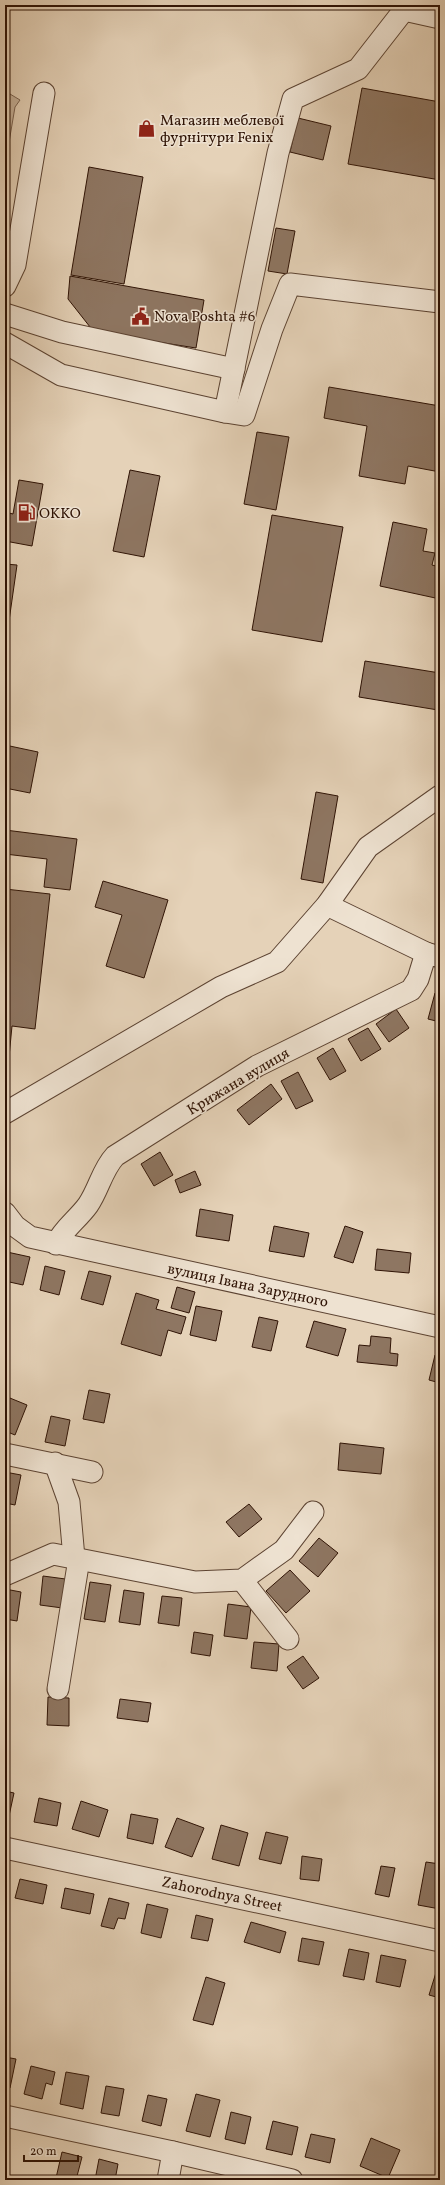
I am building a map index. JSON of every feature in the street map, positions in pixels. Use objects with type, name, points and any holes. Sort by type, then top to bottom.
[{"type":"street","points":[[225,412],[278,153],[293,99],[358,68],[404,8],[440,18]]},
{"type":"street","points":[[5,286],[15,265],[44,92]]},
{"type":"street","points":[[5,343],[61,375],[244,416],[272,329],[290,284],[440,302]]},
{"type":"street","points":[[5,314],[62,332],[234,369]]},
{"type":"street","points":[[5,1112],[221,987],[278,962],[327,905],[368,847],[440,796]]},
{"type":"street","points":[[327,905],[433,955]]},
{"type":"street","name":"Крижана вулиця","points":[[56,1244],[62,1232],[86,1207],[96,1193],[108,1164],[115,1156],[257,1066],[411,990],[433,955]]},
{"type":"street","name":"вулиця Івана Зарудного","points":[[5,1213],[21,1233],[56,1244],[440,1327]]},
{"type":"street","points":[[5,1454],[55,1463],[92,1472]]},
{"type":"street","points":[[55,1463],[69,1502],[77,1558],[58,1689]]},
{"type":"street","points":[[5,1575],[53,1554],[195,1582],[242,1580],[284,1550],[312,1512]]},
{"type":"street","points":[[242,1580],[288,1639]]},
{"type":"street","name":"Zahorodnya Street","points":[[5,1848],[440,1941]]},
{"type":"street","points":[[5,2116],[173,2152],[292,2180]]},
{"type":"street","points":[[168,2180],[173,2152]]},
{"type":"shaded area","points":[[10,94],[20,100],[15,107],[5,166],[5,98]]},
{"type":"building","points":[[362,88],[440,102],[440,180],[348,164]]},
{"type":"building","points":[[298,118],[331,126],[323,160],[290,152]]},
{"type":"building","points":[[89,167],[143,177],[124,284],[71,275]]},
{"type":"building","points":[[276,228],[295,231],[287,274],[268,271]]},
{"type":"building","name":"Nova Poshta #6","points":[[70,276],[204,300],[196,348],[94,332],[68,299]]},
{"type":"building","points":[[329,387],[440,406],[440,472],[408,466],[405,484],[359,476],[367,426],[324,418]]},
{"type":"building","points":[[257,432],[289,437],[276,510],[244,504]]},
{"type":"building","points":[[130,470],[160,476],[144,557],[113,551]]},
{"type":"building","name":"OKKO","points":[[19,480],[43,484],[32,546],[5,541],[5,512],[13,514]]},
{"type":"building","points":[[272,515],[343,527],[322,642],[252,630]]},
{"type":"building","points":[[393,522],[427,529],[423,551],[435,553],[432,565],[440,567],[440,599],[380,586]]},
{"type":"building","points":[[5,564],[17,565],[6,642],[5,641]]},
{"type":"building","points":[[365,661],[440,673],[438,710],[359,697]]},
{"type":"building","points":[[5,745],[38,752],[30,793],[5,788]]},
{"type":"building","points":[[316,792],[338,796],[323,883],[301,879]]},
{"type":"building","points":[[5,830],[77,839],[70,890],[44,887],[47,859],[5,854]]},
{"type":"building","points":[[103,881],[168,900],[144,978],[106,966],[122,915],[95,907]]},
{"type":"building","points":[[5,889],[50,894],[35,1029],[12,1026],[9,1057],[5,1057]]},
{"type":"building","points":[[435,993],[440,995],[440,1022],[428,1019]]},
{"type":"building","points":[[396,1009],[409,1028],[389,1042],[376,1024]]},
{"type":"building","points":[[368,1028],[381,1049],[361,1061],[348,1039]]},
{"type":"building","points":[[333,1048],[346,1071],[330,1080],[317,1058]]},
{"type":"building","points":[[298,1072],[313,1101],[296,1109],[281,1081]]},
{"type":"building","points":[[271,1084],[282,1099],[249,1125],[237,1110]]},
{"type":"building","points":[[160,1152],[173,1175],[154,1186],[141,1164]]},
{"type":"building","points":[[195,1171],[201,1185],[180,1193],[175,1180]]},
{"type":"building","points":[[200,1209],[233,1215],[229,1241],[196,1236]]},
{"type":"building","points":[[274,1226],[309,1233],[304,1257],[269,1251]]},
{"type":"building","points":[[345,1226],[363,1232],[353,1263],[334,1257]]},
{"type":"building","points":[[377,1249],[411,1253],[409,1273],[375,1270]]},
{"type":"building","points":[[7,1252],[30,1257],[23,1285],[5,1281]]},
{"type":"building","points":[[45,1266],[65,1271],[59,1295],[40,1290]]},
{"type":"building","points":[[89,1271],[111,1276],[103,1305],[81,1299]]},
{"type":"building","points":[[177,1287],[195,1292],[189,1313],[171,1308]]},
{"type":"building","points":[[136,1293],[159,1300],[156,1309],[186,1317],[181,1334],[168,1330],[161,1356],[121,1344]]},
{"type":"building","points":[[196,1306],[222,1311],[216,1341],[190,1335]]},
{"type":"building","points":[[259,1317],[278,1321],[271,1351],[252,1347]]},
{"type":"building","points":[[314,1321],[346,1329],[338,1356],[306,1347]]},
{"type":"building","points":[[371,1336],[391,1338],[390,1353],[398,1354],[397,1366],[357,1362],[359,1345],[370,1346]]},
{"type":"building","points":[[435,1355],[440,1356],[440,1383],[429,1380]]},
{"type":"building","points":[[89,1390],[110,1394],[104,1423],[83,1419]]},
{"type":"building","points":[[5,1396],[27,1405],[15,1435],[5,1431]]},
{"type":"building","points":[[51,1416],[70,1420],[65,1446],[45,1442]]},
{"type":"building","points":[[340,1443],[384,1448],[381,1474],[338,1470]]},
{"type":"building","points":[[5,1472],[21,1475],[15,1505],[5,1503]]},
{"type":"building","points":[[249,1504],[262,1519],[239,1537],[226,1522]]},
{"type":"building","points":[[319,1538],[338,1553],[318,1577],[299,1561]]},
{"type":"building","points":[[290,1570],[310,1591],[286,1613],[266,1591]]},
{"type":"building","points":[[43,1576],[73,1580],[70,1609],[40,1605]]},
{"type":"building","points":[[90,1582],[111,1585],[105,1622],[84,1619]]},
{"type":"building","points":[[5,1589],[21,1592],[17,1621],[5,1619]]},
{"type":"building","points":[[124,1590],[144,1593],[140,1625],[119,1622]]},
{"type":"building","points":[[162,1596],[182,1598],[179,1626],[158,1623]]},
{"type":"building","points":[[228,1604],[251,1607],[247,1639],[224,1636]]},
{"type":"building","points":[[194,1632],[213,1635],[210,1656],[191,1653]]},
{"type":"building","points":[[254,1642],[279,1644],[277,1671],[251,1668]]},
{"type":"building","points":[[303,1656],[319,1678],[303,1689],[287,1667]]},
{"type":"building","points":[[48,1697],[69,1698],[69,1726],[47,1725]]},
{"type":"building","points":[[120,1699],[151,1703],[148,1722],[117,1718]]},
{"type":"building","points":[[5,1791],[14,1793],[9,1816],[5,1816]]},
{"type":"building","points":[[39,1798],[61,1803],[57,1826],[34,1822]]},
{"type":"building","points":[[81,1801],[108,1810],[99,1837],[72,1829]]},
{"type":"building","points":[[131,1814],[158,1819],[153,1844],[127,1838]]},
{"type":"building","points":[[177,1818],[204,1828],[192,1857],[165,1847]]},
{"type":"building","points":[[221,1825],[248,1833],[239,1866],[212,1859]]},
{"type":"building","points":[[266,1832],[288,1837],[281,1864],[259,1859]]},
{"type":"building","points":[[302,1856],[322,1859],[319,1881],[300,1879]]},
{"type":"building","points":[[426,1862],[440,1864],[440,1909],[418,1905]]},
{"type":"building","points":[[381,1866],[395,1868],[389,1897],[375,1894]]},
{"type":"building","points":[[20,1879],[47,1885],[43,1904],[15,1898]]},
{"type":"building","points":[[65,1888],[94,1894],[90,1914],[61,1908]]},
{"type":"building","points":[[109,1898],[129,1903],[125,1919],[118,1918],[114,1929],[101,1926]]},
{"type":"building","points":[[147,1904],[168,1909],[161,1938],[141,1933]]},
{"type":"building","points":[[196,1915],[213,1919],[208,1941],[191,1938]]},
{"type":"building","points":[[251,1922],[286,1932],[280,1953],[244,1942]]},
{"type":"building","points":[[302,1938],[324,1942],[319,1965],[298,1961]]},
{"type":"building","points":[[349,1949],[369,1953],[364,1980],[343,1976]]},
{"type":"building","points":[[381,1955],[406,1960],[400,1987],[376,1982]]},
{"type":"building","points":[[438,1966],[440,1966],[440,1998],[429,1995]]},
{"type":"building","points":[[206,1977],[225,1983],[213,2025],[193,2020]]},
{"type":"building","points":[[5,2057],[16,2059],[10,2088],[5,2087]]},
{"type":"building","points":[[31,2066],[55,2072],[52,2085],[46,2083],[42,2099],[24,2094]]},
{"type":"building","points":[[66,2072],[89,2076],[83,2109],[60,2104]]},
{"type":"building","points":[[106,2086],[124,2089],[119,2116],[101,2113]]},
{"type":"building","points":[[196,2094],[220,2100],[210,2137],[186,2131]]},
{"type":"building","points":[[148,2095],[167,2099],[161,2126],[142,2121]]},
{"type":"building","points":[[231,2112],[251,2117],[245,2144],[225,2139]]},
{"type":"building","points":[[273,2121],[298,2127],[292,2155],[266,2149]]},
{"type":"building","points":[[311,2134],[335,2139],[330,2163],[305,2157]]},
{"type":"building","points":[[371,2138],[400,2150],[388,2178],[360,2166]]},
{"type":"building","points":[[62,2152],[82,2157],[76,2180],[56,2178]]},
{"type":"building","points":[[99,2159],[118,2164],[115,2180],[95,2180]]},
{"type":"place","name":"Магазин меблевої фурнітури Fenix","points":[[147,129]]},
{"type":"place","name":"Nova Poshta #6","points":[[141,316]]},
{"type":"place","name":"OKKO","points":[[26,513]]}]
